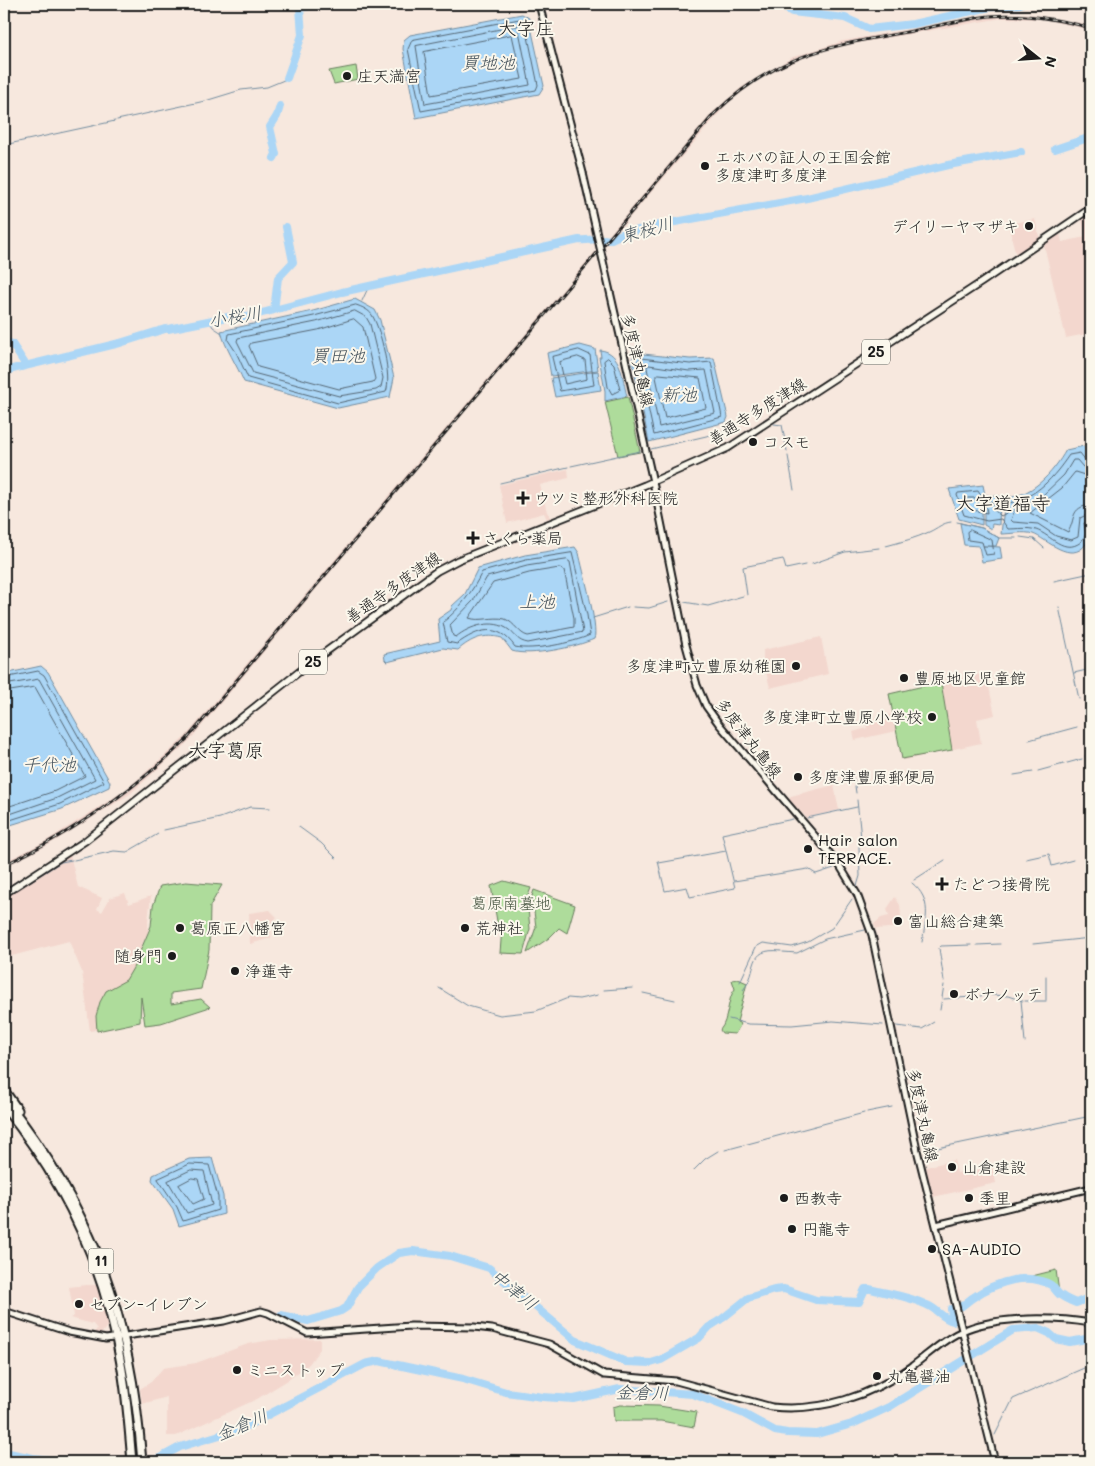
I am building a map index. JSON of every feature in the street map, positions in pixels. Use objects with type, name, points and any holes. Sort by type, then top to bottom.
[{"type":"highway","points":[[4,1090],[55,1168]]},
{"type":"highway","name":"11","points":[[4,1098],[55,1168],[98,1251],[120,1338],[142,1462]]},
{"type":"highway","name":"11","points":[[4,1107],[37,1151],[68,1202],[83,1233],[102,1284],[120,1338],[132,1462]]},
{"type":"highway","points":[[4,1114],[37,1151]]},
{"type":"main road","name":"多度津丸亀線","points":[[540,4],[584,173],[653,482],[686,645],[697,685],[706,706],[734,744],[838,863],[853,887],[866,916],[917,1150],[994,1462]]},
{"type":"main road","name":"善通寺多度津線","points":[[4,894],[85,841],[309,664],[438,570],[474,553],[653,482],[714,455],[756,430],[1091,208]]},
{"type":"main road","points":[[936,1225],[1091,1188]]},
{"type":"main road","points":[[4,1311],[90,1338],[120,1338],[224,1321],[262,1312],[307,1333],[411,1326],[474,1327],[549,1344],[604,1375],[676,1381],[772,1407],[792,1408],[841,1401],[861,1394],[899,1375],[962,1331],[986,1323],[1061,1320],[1091,1323]]},
{"type":"shaded area","points":[[1029,14],[1091,25],[1091,30],[1043,19],[1002,18],[845,45],[812,54],[778,69],[760,78],[728,103],[535,327],[189,741],[130,794],[48,845],[4,867],[4,862],[46,841],[127,789],[185,737],[713,112],[742,87],[793,57],[843,41],[988,15]]},
{"type":"shaded area","points":[[1091,213],[1091,333],[1066,338],[1044,245],[1060,234],[1062,242],[1085,237],[1082,219]]},
{"type":"shaded area","points":[[1035,219],[1040,240],[1016,255],[1008,224]]},
{"type":"shaded area","name":"ウツミ整形外科医院","points":[[568,469],[569,478],[540,485],[547,512],[551,517],[547,519],[544,513],[507,523],[499,485]]},
{"type":"shaded area","name":"多度津町立豊原幼稚園","points":[[821,637],[828,674],[770,688],[763,659],[763,650]]},
{"type":"shaded area","name":"多度津町立豊原小学校","points":[[986,673],[995,715],[977,719],[981,743],[904,760],[896,731],[855,740],[853,732],[867,728],[865,720],[893,714],[889,694]]},
{"type":"shaded area","points":[[834,785],[839,810],[807,818],[789,800],[791,796]]},
{"type":"shaded area","points":[[70,855],[78,887],[102,898],[97,909],[102,912],[110,898],[125,893],[129,904],[151,896],[148,920],[150,977],[136,991],[140,1022],[90,1031],[82,972],[69,941],[4,958],[4,897]]},
{"type":"shaded area","points":[[895,897],[900,905],[902,927],[876,929],[874,924],[881,918],[889,916],[887,909]]},
{"type":"shaded area","points":[[270,910],[277,917],[271,923],[271,938],[250,944],[249,913]]},
{"type":"shaded area","points":[[954,1160],[957,1173],[993,1167],[996,1183],[933,1197],[926,1167]]},
{"type":"shaded area","points":[[97,1285],[108,1325],[100,1335],[93,1334],[97,1329],[93,1324],[70,1318],[74,1316],[69,1287]]},
{"type":"shaded area","points":[[320,1339],[320,1349],[309,1364],[288,1380],[257,1399],[176,1436],[167,1436],[167,1397],[142,1404],[140,1389],[151,1382],[163,1368],[196,1363],[248,1344],[271,1340]]},
{"type":"green space","points":[[356,66],[358,79],[334,84],[329,71]]},
{"type":"green space","points":[[628,397],[640,452],[618,456],[605,402]]},
{"type":"green space","points":[[941,682],[952,750],[902,759],[889,694]]},
{"type":"green space","name":"葛原南墓地","points":[[504,881],[531,888],[527,898],[530,929],[523,954],[500,953],[502,928],[498,927],[491,886]]},
{"type":"green space","points":[[186,882],[222,885],[210,906],[209,950],[201,989],[171,993],[171,1004],[201,999],[210,1007],[161,1023],[145,1025],[141,997],[140,1022],[97,1031],[96,1016],[100,1002],[106,991],[126,980],[133,968],[151,926],[153,906],[160,886]]},
{"type":"green space","points":[[534,890],[575,905],[567,933],[559,928],[549,938],[527,953],[536,927],[532,896]]},
{"type":"green space","points":[[738,979],[747,983],[737,1022],[741,1024],[735,1034],[722,1033],[720,1030],[725,1021],[732,993],[735,989],[732,980]]},
{"type":"green space","points":[[1056,1270],[1059,1293],[1049,1284],[1031,1278],[1032,1276]]},
{"type":"green space","points":[[620,1405],[659,1406],[697,1412],[694,1427],[661,1421],[614,1421],[613,1407]]},
{"type":"water","name":"買地池","points":[[522,14],[529,18],[544,86],[539,94],[416,118],[403,49],[404,40],[410,35]]},
{"type":"water","name":"買田池","points":[[355,299],[375,310],[380,320],[394,378],[390,397],[338,408],[244,382],[225,344],[221,331],[313,311]]},
{"type":"water","points":[[580,345],[595,349],[598,370],[551,376],[547,353]]},
{"type":"water","points":[[600,350],[607,352],[617,361],[627,396],[605,401],[599,357],[601,357]]},
{"type":"water","name":"新池","points":[[634,353],[690,359],[714,358],[728,417],[726,422],[649,442],[632,360]]},
{"type":"water","points":[[598,371],[601,390],[555,397],[551,378]]},
{"type":"water","points":[[1084,446],[1091,462],[1091,522],[1089,538],[1086,544],[1080,550],[1073,552],[1059,549],[1029,533],[1001,534],[1004,508],[1000,506],[1002,498],[1013,497],[1032,489],[1055,467],[1066,450]]},
{"type":"water","points":[[983,485],[985,495],[982,497],[982,525],[959,519],[949,489]]},
{"type":"water","points":[[987,495],[1000,496],[999,525],[992,524],[991,529],[984,525],[984,497]]},
{"type":"water","points":[[960,523],[982,528],[999,538],[996,546],[983,546],[1000,547],[1002,559],[982,562],[979,546],[964,545]]},
{"type":"water","name":"上池","points":[[575,547],[579,553],[590,597],[595,633],[594,639],[565,648],[520,653],[512,651],[502,638],[489,636],[473,640],[458,650],[443,648],[387,662],[385,660],[384,654],[440,641],[438,619],[451,610],[452,606],[465,594],[478,568],[525,555]]},
{"type":"water","name":"千代池","points":[[41,666],[48,672],[110,782],[109,787],[62,809],[4,827],[4,674]]},
{"type":"water","points":[[212,1158],[223,1196],[224,1214],[179,1226],[173,1209],[152,1180],[153,1175],[189,1159]]},
{"type":"waterway","name":"小桜川","points":[[287,78],[302,35],[300,8],[318,4]]},
{"type":"waterway","name":"小桜川","points":[[779,4],[792,12],[845,18],[869,29],[913,24],[990,7],[1020,4]]},
{"type":"waterway","points":[[117,120],[205,101],[241,90],[267,87],[284,80]]},
{"type":"waterway","name":"小桜川","points":[[274,158],[276,154],[270,127],[277,116],[280,106]]},
{"type":"waterway","points":[[4,145],[115,121]]},
{"type":"waterway","name":"東桜川","points":[[1055,149],[1085,139]]},
{"type":"waterway","name":"東桜川","points":[[274,310],[342,292],[579,240],[609,240],[622,234],[664,224],[807,198],[948,165],[1021,152]]},
{"type":"waterway","name":"小桜川","points":[[168,329],[228,317],[242,318],[274,310],[278,278],[293,262],[286,227]]},
{"type":"waterway","points":[[362,301],[368,288]]},
{"type":"waterway","points":[[210,322],[213,327],[222,333]]},
{"type":"waterway","name":"小桜川","points":[[4,371],[120,343],[165,329]]},
{"type":"waterway","points":[[4,341],[12,344],[25,364]]},
{"type":"waterway","points":[[774,424],[782,425],[787,451]]},
{"type":"waterway","points":[[651,449],[736,429]]},
{"type":"waterway","points":[[571,466],[640,451]]},
{"type":"waterway","points":[[788,456],[794,490]]},
{"type":"waterway","points":[[500,483],[568,467]]},
{"type":"waterway","points":[[886,546],[919,536],[951,522]]},
{"type":"waterway","points":[[957,522],[982,528],[999,538],[1016,538]]},
{"type":"waterway","points":[[1020,537],[1034,539],[1044,548]]},
{"type":"waterway","points":[[812,564],[845,552],[879,548]]},
{"type":"waterway","points":[[747,595],[743,567],[783,559],[786,569],[805,565]]},
{"type":"waterway","points":[[1054,581],[1091,573]]},
{"type":"waterway","points":[[684,602],[708,606],[743,596]]},
{"type":"waterway","points":[[633,607],[649,608],[668,602]]},
{"type":"waterway","points":[[593,618],[628,607]]},
{"type":"waterway","points":[[1059,607],[1079,699]]},
{"type":"waterway","points":[[1074,673],[1091,669]]},
{"type":"waterway","points":[[1029,740],[1077,727]]},
{"type":"waterway","points":[[1085,756],[1091,755]]},
{"type":"waterway","points":[[1038,771],[1082,759]]},
{"type":"waterway","points":[[1014,775],[1033,772]]},
{"type":"waterway","points":[[854,779],[856,793]]},
{"type":"waterway","points":[[857,800],[861,838],[859,847],[860,876],[857,886]]},
{"type":"waterway","points":[[164,830],[220,818],[250,807],[270,808]]},
{"type":"waterway","points":[[807,818],[857,807]]},
{"type":"waterway","points":[[658,861],[665,891],[687,887],[690,897],[735,888],[722,834],[793,819]]},
{"type":"waterway","points":[[299,827],[321,843],[336,858]]},
{"type":"waterway","points":[[74,860],[114,851],[127,852],[158,834]]},
{"type":"waterway","points":[[659,863],[726,851]]},
{"type":"waterway","points":[[1026,859],[1049,854],[1052,866],[1073,860]]},
{"type":"waterway","points":[[4,898],[61,862],[72,860]]},
{"type":"waterway","points":[[914,880],[945,860]]},
{"type":"waterway","points":[[847,865],[860,863]]},
{"type":"waterway","points":[[734,881],[808,869],[816,874],[834,868]]},
{"type":"waterway","points":[[912,883],[919,889],[925,903],[926,918],[922,942]]},
{"type":"waterway","points":[[740,982],[756,947],[763,943],[792,947],[808,942],[832,928],[852,899]]},
{"type":"waterway","points":[[783,952],[797,953],[825,939],[865,930]]},
{"type":"waterway","points":[[1033,944],[1091,938]]},
{"type":"waterway","points":[[977,945],[1000,944]]},
{"type":"waterway","points":[[944,981],[939,948],[941,946],[971,945]]},
{"type":"waterway","points":[[743,990],[748,983],[758,957],[762,953],[781,951]]},
{"type":"waterway","points":[[1046,976],[1046,1000]]},
{"type":"waterway","points":[[940,1010],[944,985]]},
{"type":"waterway","points":[[439,988],[468,1006],[500,1015],[536,1011],[568,998],[579,999],[598,995]]},
{"type":"waterway","points":[[604,990],[632,988]]},
{"type":"waterway","points":[[643,993],[675,1000]]},
{"type":"waterway","points":[[980,996],[986,995]]},
{"type":"waterway","points":[[991,995],[1008,996],[1023,1001]]},
{"type":"waterway","points":[[944,999],[972,997]]},
{"type":"waterway","points":[[1021,1000],[1025,1042]]},
{"type":"waterway","points":[[1025,1001],[1046,1001]]},
{"type":"waterway","points":[[729,1019],[748,1024],[792,1025],[833,1021],[883,1025]]},
{"type":"waterway","points":[[897,1026],[922,1029],[934,1022]]},
{"type":"waterway","points":[[867,1112],[892,1107]]},
{"type":"waterway","points":[[725,1150],[864,1113]]},
{"type":"waterway","points":[[928,1150],[1091,1116]]},
{"type":"waterway","points":[[694,1170],[705,1159],[718,1151]]},
{"type":"waterway","name":"中津川","points":[[281,1315],[308,1321],[341,1311],[347,1307],[358,1287],[377,1268],[399,1253],[413,1251],[450,1256],[489,1268],[575,1340],[626,1362],[651,1363],[661,1360],[699,1338],[709,1327],[720,1320]]},
{"type":"waterway","name":"中津川","points":[[962,1306],[981,1292],[1004,1282],[1028,1279],[1051,1285],[1060,1295],[1076,1303],[1091,1297]]},
{"type":"waterway","name":"中津川","points":[[723,1318],[748,1298],[784,1289],[816,1300],[859,1302],[865,1289],[870,1289],[920,1302],[953,1321],[951,1309]]},
{"type":"waterway","name":"金倉川","points":[[152,1462],[180,1447],[243,1428],[365,1364],[379,1361],[463,1379],[506,1392],[543,1397],[574,1399],[620,1389],[693,1394],[742,1413],[775,1431],[817,1434],[852,1424],[889,1407],[1013,1330],[1038,1328],[1056,1339],[1070,1342],[1091,1338]]},
{"type":"waterway","points":[[995,1435],[1013,1399],[1091,1365]]},
{"type":"waterway","name":"金倉川","points":[[4,1452],[68,1462]]},
{"type":"railway","points":[[4,865],[78,825],[145,776],[187,739],[714,114],[737,94],[782,65],[830,48],[971,19],[1003,15],[1028,16],[1054,19],[1091,28]]},
{"type":"place","name":"庄天満宮","points":[[347,76]]},
{"type":"place","name":"エホバの証人の王国会館 多度津町多度津","points":[[705,166]]},
{"type":"place","name":"デイリーヤマザキ","points":[[1029,226]]},
{"type":"place","name":"コスモ","points":[[753,442]]},
{"type":"place","name":"ウツミ整形外科医院","points":[[523,498]]},
{"type":"place","name":"さくら薬局","points":[[473,538]]},
{"type":"place","name":"多度津町立豊原幼稚園","points":[[796,666]]},
{"type":"place","name":"豊原地区児童館","points":[[904,678]]},
{"type":"place","name":"多度津町立豊原小学校","points":[[932,717]]},
{"type":"place","name":"多度津豊原郵便局","points":[[798,777]]},
{"type":"place","name":"Hair salon TERRACE.","points":[[808,849]]},
{"type":"place","name":"たどつ接骨院","points":[[942,884]]},
{"type":"place","name":"富山総合建築","points":[[898,921]]},
{"type":"place","name":"葛原正八幡宮","points":[[180,928]]},
{"type":"place","name":"荒神社","points":[[465,928]]},
{"type":"place","name":"随身門","points":[[172,956]]},
{"type":"place","name":"浄蓮寺","points":[[235,971]]},
{"type":"place","name":"ボナノッテ","points":[[954,994]]},
{"type":"place","name":"山倉建設","points":[[952,1167]]},
{"type":"place","name":"西教寺","points":[[784,1198]]},
{"type":"place","name":"季里","points":[[969,1198]]},
{"type":"place","name":"円龍寺","points":[[792,1229]]},
{"type":"place","name":"SA-AUDIO","points":[[932,1249]]},
{"type":"place","name":"セブン-イレブン","points":[[79,1304]]},
{"type":"place","name":"ミニストップ","points":[[237,1370]]},
{"type":"place","name":"丸亀醤油","points":[[877,1376]]},
{"type":"district","name":"大字庄","points":[[526,28]]},
{"type":"district","name":"大字道福寺","points":[[1003,503]]},
{"type":"district","name":"大字葛原","points":[[226,750]]}]
